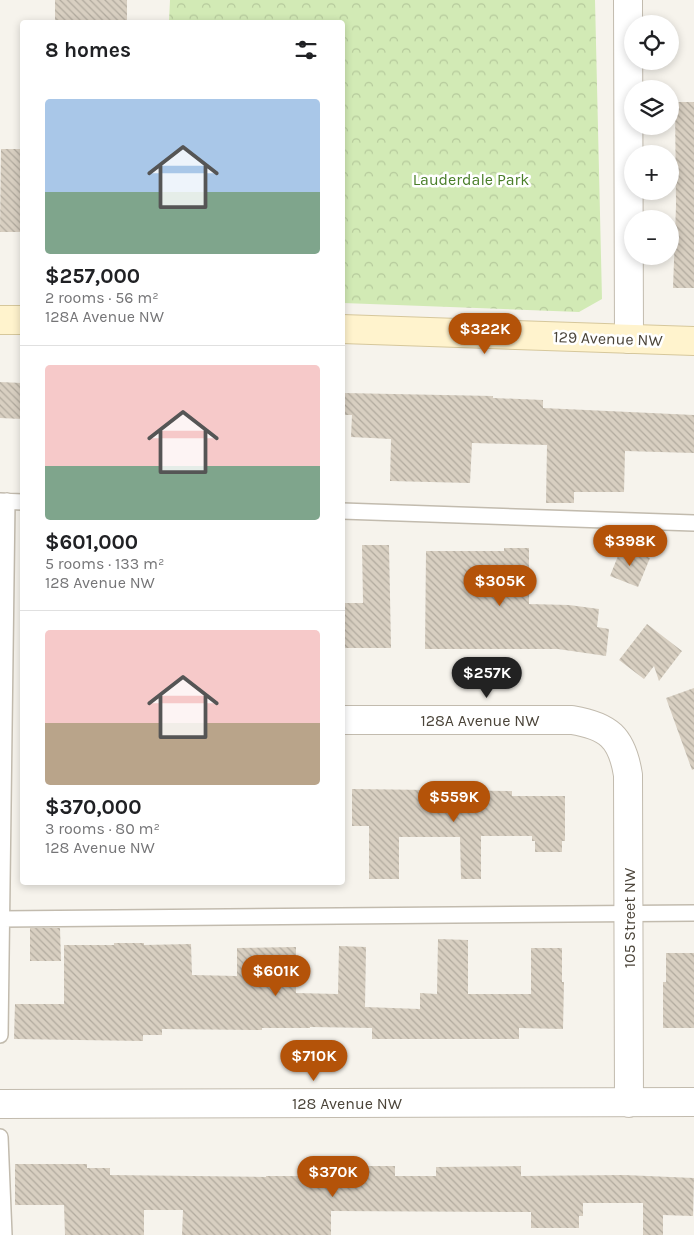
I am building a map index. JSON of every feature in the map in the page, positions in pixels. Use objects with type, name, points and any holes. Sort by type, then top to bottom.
[{"type":"street","points":[[628,0],[629,339]]},
{"type":"street","points":[[0,320],[20,320]]},
{"type":"street","name":"129 Avenue NW","points":[[345,329],[694,341]]},
{"type":"street","name":"128A Avenue NW","points":[[345,720],[572,720],[590,723],[603,728],[613,737]]},
{"type":"street","name":"105 Street NW","points":[[613,737],[621,748],[626,761],[628,775],[629,1103]]},
{"type":"street","name":"128 Avenue NW","points":[[0,1104],[694,1102]]},
{"type":"lane","points":[[0,1035],[4,501],[20,502]]},
{"type":"lane","points":[[345,511],[694,523]]},
{"type":"lane","points":[[2,919],[694,913]]},
{"type":"lane","points":[[0,1137],[4,1235]]},
{"type":"green space","name":"Lauderdale Park","points":[[170,0],[595,0],[602,299],[579,312],[345,303],[345,20],[169,20]]},
{"type":"building","points":[[55,0],[127,0],[127,20],[55,20]]},
{"type":"building","points":[[679,102],[694,102],[694,288],[673,288],[674,265],[679,265],[679,210],[676,210],[676,200],[679,200],[679,145],[675,145],[675,135],[679,135]]},
{"type":"building","points":[[1,149],[20,149],[20,232],[0,232]]},
{"type":"building","points":[[0,382],[20,383],[20,419],[0,418]]},
{"type":"building","points":[[345,393],[493,396],[493,398],[543,400],[543,408],[694,415],[694,453],[625,451],[624,492],[574,492],[574,503],[546,503],[547,445],[472,443],[470,483],[390,481],[391,439],[351,437],[352,415],[345,415]]},
{"type":"building","points":[[362,545],[389,545],[391,648],[345,648],[345,603],[363,603]]},
{"type":"building","points":[[622,546],[650,558],[638,587],[610,576]]},
{"type":"building","points":[[504,548],[529,548],[529,604],[569,605],[599,609],[597,627],[609,629],[606,656],[558,649],[425,649],[426,551],[504,551]]},
{"type":"building","points":[[647,624],[682,651],[659,681],[654,666],[644,679],[619,660]]},
{"type":"building","points":[[694,688],[694,769],[692,770],[666,698]]},
{"type":"building","points":[[352,789],[512,791],[512,796],[565,796],[565,841],[562,841],[562,852],[535,852],[535,841],[532,841],[532,836],[481,836],[481,879],[461,879],[460,837],[399,837],[399,879],[369,879],[369,826],[352,826]]},
{"type":"building","points":[[30,928],[60,928],[61,961],[30,961]]},
{"type":"building","points":[[438,939],[468,940],[468,994],[531,994],[531,948],[562,948],[562,982],[564,982],[563,1029],[519,1028],[519,1039],[372,1039],[372,1028],[310,1027],[262,1028],[262,1030],[162,1029],[162,1035],[143,1035],[143,1041],[14,1039],[15,1004],[64,1004],[64,945],[114,945],[114,943],[144,943],[144,945],[191,944],[192,975],[237,976],[237,948],[296,947],[296,993],[338,994],[339,946],[366,947],[365,1007],[420,1009],[420,993],[437,994]]},
{"type":"building","points":[[666,953],[694,953],[694,1028],[663,1028],[663,982],[666,982]]},
{"type":"building","points":[[15,1164],[87,1164],[87,1168],[110,1168],[110,1175],[363,1176],[363,1166],[395,1166],[395,1176],[436,1176],[436,1167],[521,1166],[521,1176],[624,1175],[694,1178],[693,1216],[663,1215],[663,1235],[643,1235],[643,1203],[583,1203],[583,1216],[579,1216],[579,1228],[531,1228],[531,1212],[331,1211],[331,1235],[182,1235],[183,1210],[144,1210],[144,1235],[65,1235],[64,1205],[15,1205]]}]
